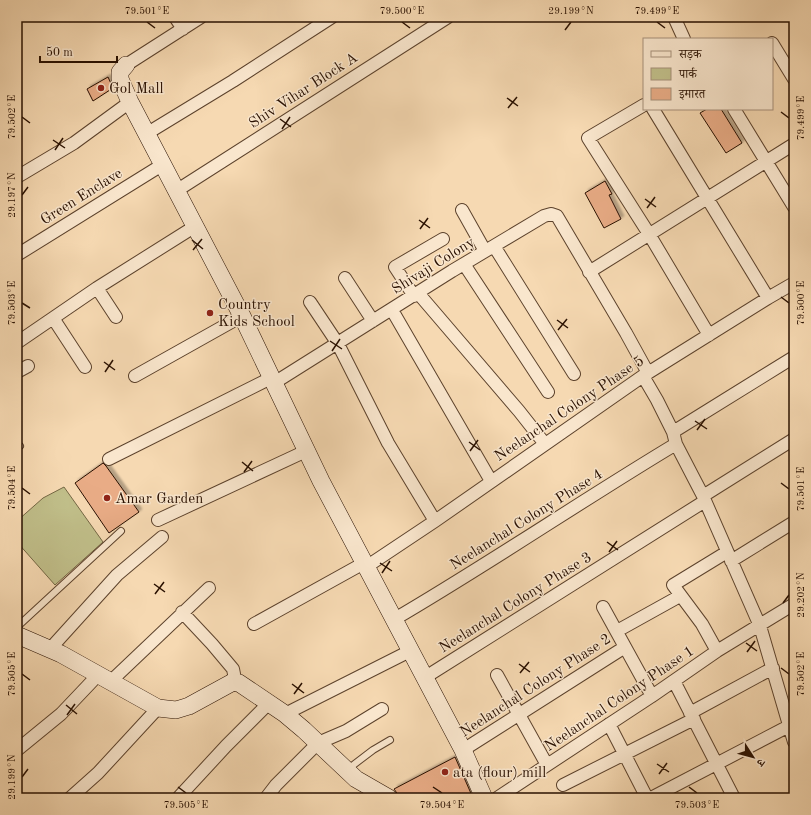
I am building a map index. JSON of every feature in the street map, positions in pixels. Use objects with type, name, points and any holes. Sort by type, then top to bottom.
[{"type":"street","points":[[175,17],[183,29]]},
{"type":"street","points":[[201,17],[126,65],[120,72],[120,79],[146,134],[242,316],[306,451],[393,620],[463,750],[484,798]]},
{"type":"street","points":[[146,134],[233,81],[332,17]]},
{"type":"street","name":"Shiv Vihar Block A","points":[[176,191],[448,17]]},
{"type":"street","points":[[674,17],[684,38]]},
{"type":"street","points":[[773,44],[794,79]]},
{"type":"street","points":[[17,177],[74,143],[130,102]]},
{"type":"street","points":[[643,106],[588,138],[649,234],[709,335]]},
{"type":"street","points":[[654,110],[768,298]]},
{"type":"street","points":[[735,110],[794,208]]},
{"type":"street","points":[[589,272],[794,144]]},
{"type":"street","name":"Green Enclave","points":[[17,255],[162,165]]},
{"type":"street","points":[[462,210],[574,374]]},
{"type":"street","name":"Shivaji Colony","points":[[109,459],[272,381],[338,344],[489,248],[544,216],[551,214],[557,216],[626,333],[673,432],[676,444],[704,499],[760,626],[794,742]]},
{"type":"street","points":[[17,340],[18,342],[97,288],[194,227]]},
{"type":"street","points":[[443,239],[396,267],[416,294],[520,412],[545,444]]},
{"type":"street","points":[[464,264],[548,392]]},
{"type":"street","points":[[345,278],[373,321]]},
{"type":"street","name":"Neelanchal Colony Phase 5","points":[[254,624],[365,565],[435,521],[646,374],[794,283]]},
{"type":"street","points":[[97,288],[116,317]]},
{"type":"street","points":[[310,302],[338,344],[388,443],[435,521]]},
{"type":"street","points":[[392,310],[491,481]]},
{"type":"street","points":[[135,376],[242,316]]},
{"type":"street","points":[[53,318],[85,367]]},
{"type":"street","points":[[673,432],[794,357]]},
{"type":"street","name":"Neelanchal Colony Phase 3","points":[[424,678],[704,499],[794,439]]},
{"type":"street","name":"Neelanchal Colony Phase 4","points":[[393,620],[543,528],[619,478],[676,444]]},
{"type":"street","points":[[158,520],[306,451]]},
{"type":"street","points":[[717,651],[702,624],[673,585],[794,522]]},
{"type":"street","points":[[50,649],[117,575],[162,537]]},
{"type":"street","points":[[17,750],[209,588]]},
{"type":"street","points":[[617,631],[680,596]]},
{"type":"street","name":"Neelanchal Colony Phase 1","points":[[497,798],[652,696],[717,651],[794,604]]},
{"type":"street","points":[[603,607],[652,696]]},
{"type":"street","points":[[182,612],[233,669],[234,682]]},
{"type":"street","points":[[17,635],[61,654],[158,708],[176,710],[189,706],[234,682],[239,683],[285,714],[356,779],[383,797]]},
{"type":"street","name":"Neelanchal Colony Phase 2","points":[[463,750],[625,647]]},
{"type":"street","points":[[285,714],[410,651]]},
{"type":"street","points":[[563,785],[624,754],[773,668]]},
{"type":"street","points":[[497,675],[547,765]]},
{"type":"street","points":[[674,681],[734,798]]},
{"type":"street","points":[[178,798],[226,746],[270,703]]},
{"type":"street","points":[[70,798],[98,773],[158,708]]},
{"type":"street","points":[[266,798],[276,785],[318,743],[346,731],[382,709]]},
{"type":"street","points":[[609,724],[647,798]]},
{"type":"street","points":[[650,798],[790,726]]},
{"type":"lane","points":[[17,627],[121,531]]},
{"type":"lane","points":[[346,770],[373,750],[390,740]]},
{"type":"green space","points":[[64,487],[103,542],[55,585],[17,542],[17,521],[43,498]]},
{"type":"building","name":"Gol Mall","points":[[108,77],[113,88],[93,101],[87,89]]},
{"type":"building","points":[[705,110],[722,110],[742,143],[726,153],[700,113]]},
{"type":"building","points":[[605,181],[612,194],[609,195],[621,219],[604,228],[585,193]]},
{"type":"building","name":"Amar Garden","points":[[103,463],[139,512],[109,533],[75,483]]},
{"type":"building","name":"ata (flour) mill","points":[[455,757],[473,798],[404,798],[399,796],[394,789]]},
{"type":"place","name":"Gol Mall","points":[[101,88]]},
{"type":"place","name":"Country Kids School","points":[[210,313]]},
{"type":"place","name":"Amar Garden","points":[[107,498]]},
{"type":"place","name":"ata (flour) mill","points":[[445,772]]}]
